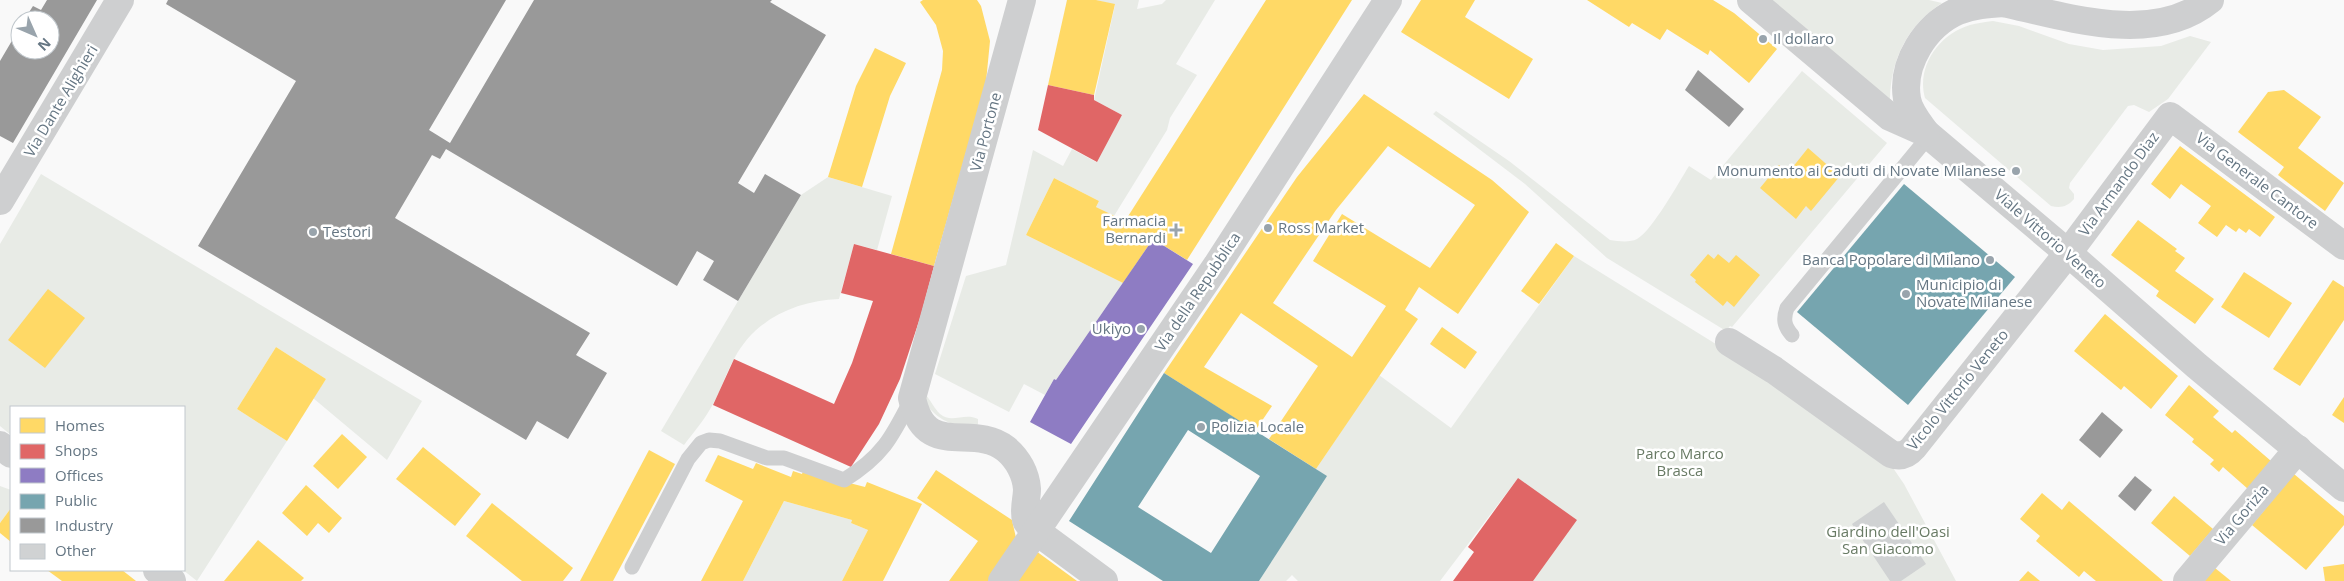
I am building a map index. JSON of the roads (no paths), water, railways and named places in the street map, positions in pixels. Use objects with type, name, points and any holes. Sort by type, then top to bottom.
[{"type":"street","name":"Via Dante Alighieri","points":[[0,201],[120,0]]},
{"type":"street","name":"Via della Repubblica","points":[[1002,581],[1217,265],[1388,0]]},
{"type":"street","name":"Viale Vittorio Veneto","points":[[1750,0],[1890,117],[1927,135],[2068,253],[2197,366],[2344,488]]},
{"type":"street","points":[[1927,135],[1911,112],[1907,99],[1909,70],[1921,42],[1934,27],[1957,11],[1996,1],[2097,22],[2129,26],[2156,24],[2174,18],[2210,0]]},
{"type":"street","name":"Via Portone","points":[[912,398],[949,264],[1014,4]]},
{"type":"street","name":"Via Generale Cantore","points":[[2170,116],[2344,246]]},
{"type":"street","name":"Via Armando Diaz","points":[[2068,253],[2170,116]]},
{"type":"street","name":"Vicolo Vittorio Veneto","points":[[1729,342],[1774,370],[1890,454],[1899,456],[1913,448],[2068,253]]},
{"type":"street","points":[[912,398],[916,416],[929,430],[945,438],[986,439],[1006,449],[1022,468],[1027,489],[1026,522],[1104,581]]},
{"type":"street","points":[[0,445],[10,453]]},
{"type":"street","name":"Via Gorizia","points":[[2187,581],[2298,449]]},
{"type":"street","points":[[158,571],[172,581]]},
{"type":"lane","points":[[1792,335],[1786,326],[1784,316],[1786,308],[1927,135]]},
{"type":"lane","points":[[632,567],[684,457],[701,443],[709,440],[720,441],[767,458],[784,458],[844,480],[878,455],[892,437],[912,398]]},
{"type":"place","name":"Il dollaro","points":[[1763,39]]},
{"type":"place","name":"Monumento ai Caduti di Novate Milanese","points":[[2016,171]]},
{"type":"place","name":"Ross Market","points":[[1268,228]]},
{"type":"place","name":"Farmacia Bernardi","points":[[1176,230]]},
{"type":"place","name":"Testori","points":[[313,232]]},
{"type":"place","name":"Banca Popolare di Milano","points":[[1990,260]]},
{"type":"place","name":"Municipio di Novate Milanese","points":[[1906,294]]},
{"type":"place","name":"Ukiyo","points":[[1141,329]]},
{"type":"place","name":"Polizia Locale","points":[[1201,427]]},
{"type":"park label","name":"Parco Marco Brasca","points":[[1680,462]]},
{"type":"park label","name":"Giardino dell'Oasi San Giacomo","points":[[1888,540]]}]
